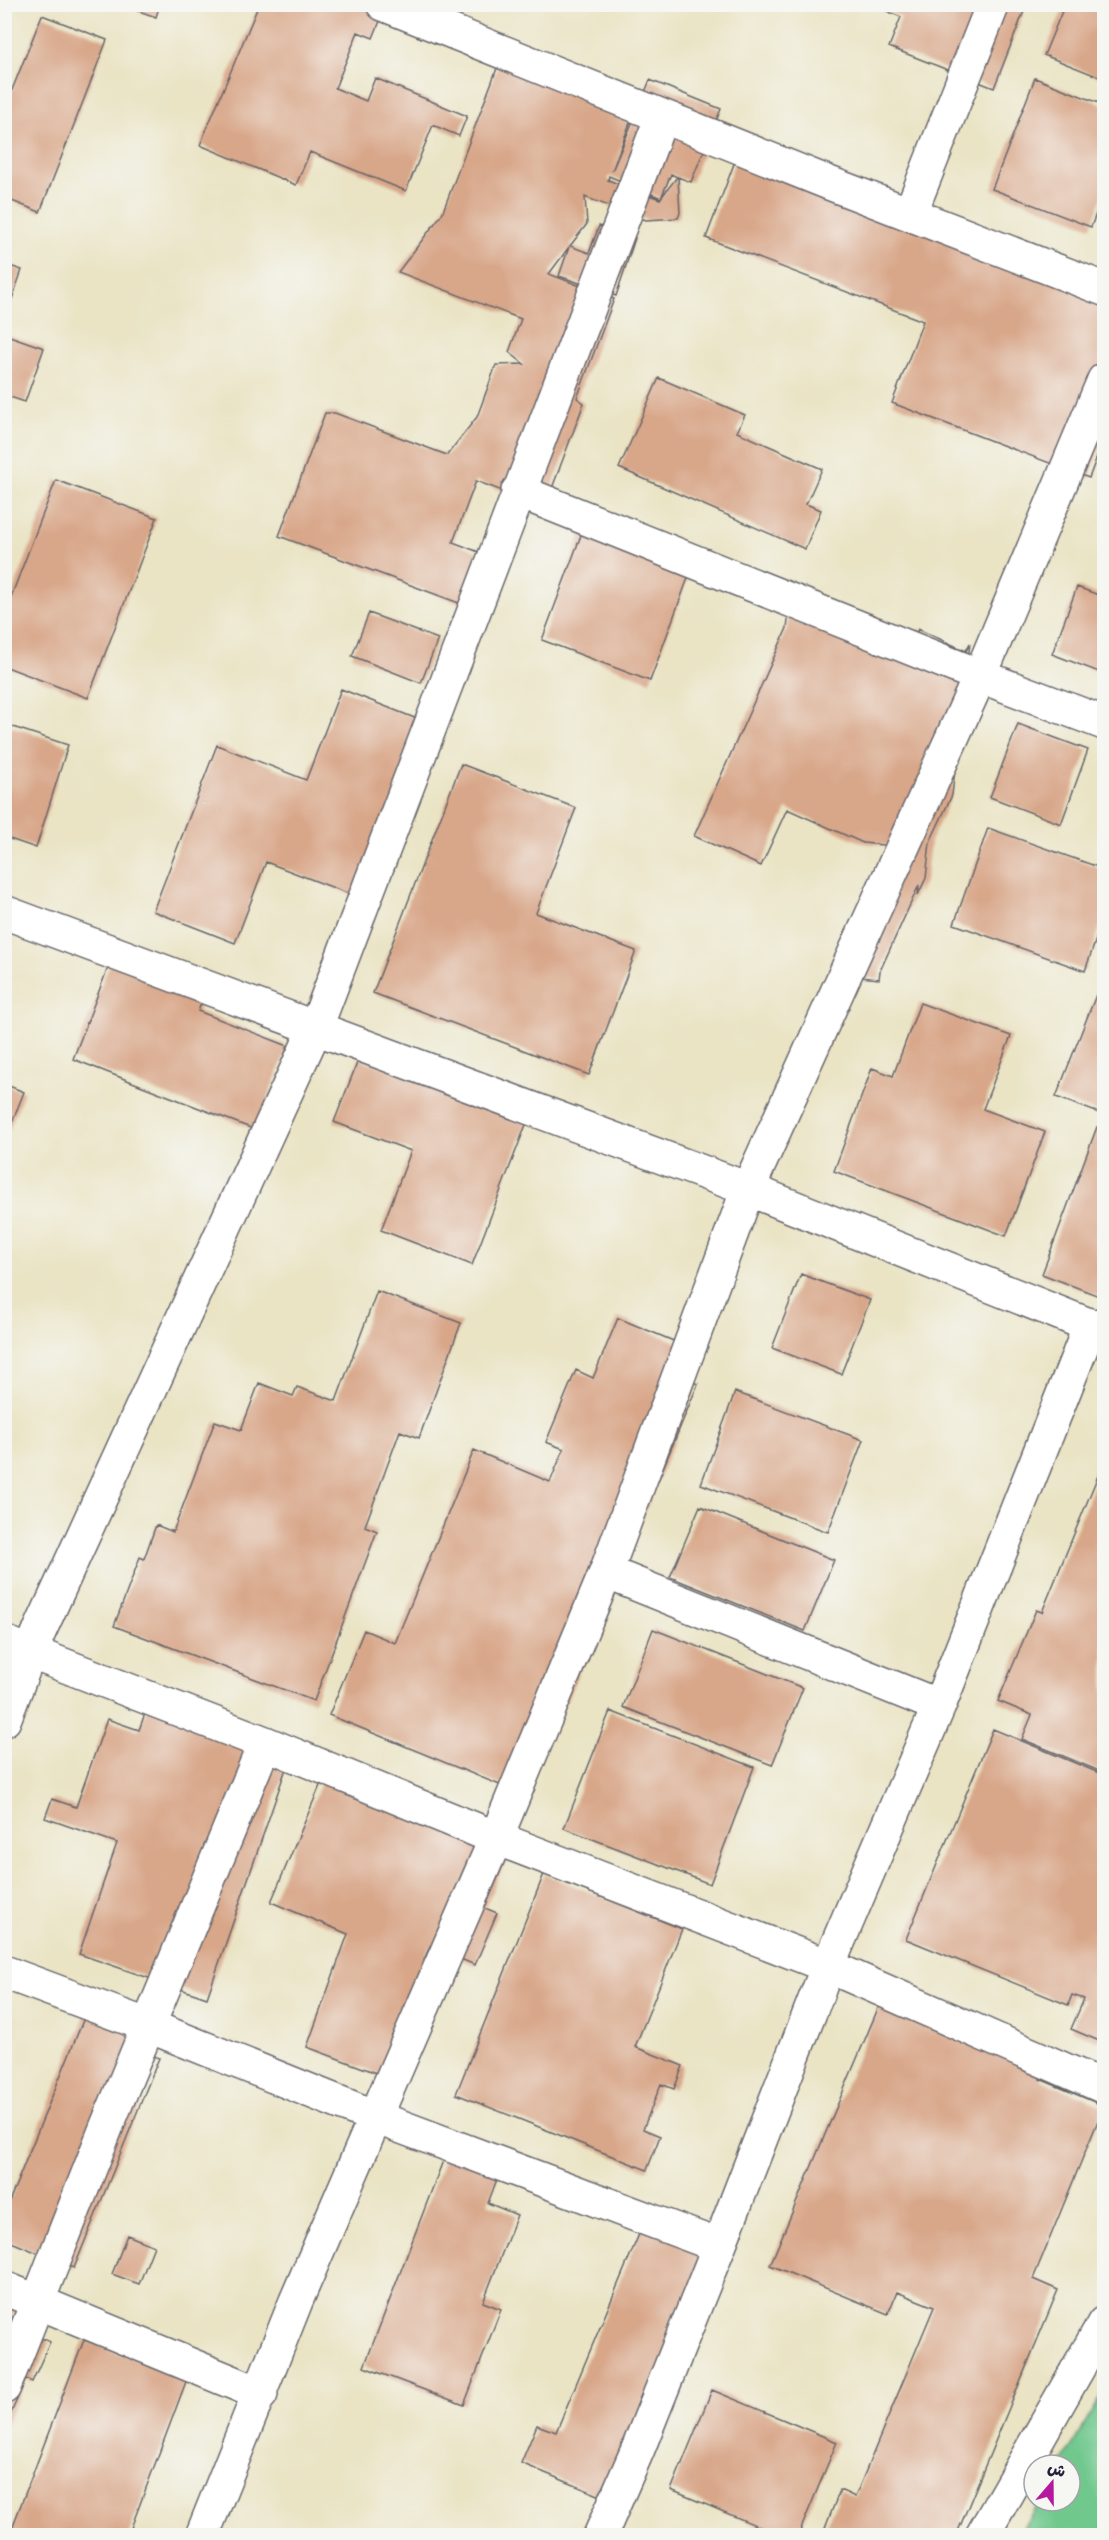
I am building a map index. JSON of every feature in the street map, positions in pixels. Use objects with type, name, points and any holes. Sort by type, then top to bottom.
[{"type":"street","points":[[382,4],[1104,289]]},
{"type":"street","points":[[910,214],[993,4]]},
{"type":"street","points":[[4,1720],[17,1647],[315,1027],[662,116]]},
{"type":"street","points":[[202,2535],[261,2394],[296,2301],[496,1838],[606,1572],[748,1189],[981,676],[1104,380]]},
{"type":"street","points":[[518,492],[1104,723]]},
{"type":"street","points":[[4,912],[748,1189],[1100,1327],[828,1966],[638,2449],[600,2535]]},
{"type":"street","points":[[606,1572],[939,1706]]},
{"type":"street","points":[[17,1647],[265,1743],[496,1838],[828,1966],[1104,2088]]},
{"type":"street","points":[[4,2387],[265,1743]]},
{"type":"street","points":[[4,1972],[149,2026],[375,2117],[719,2246]]},
{"type":"street","points":[[4,2288],[261,2394]]},
{"type":"street","points":[[982,2535],[1104,2323]]},
{"type":"green space","points":[[1104,2390],[1104,2535],[1019,2535],[1032,2513],[1082,2513],[1082,2453],[1068,2453]]},
{"type":"building","points":[[119,4],[160,4],[156,17]]},
{"type":"building","points":[[259,4],[387,4],[373,38],[358,32],[335,88],[366,101],[375,78],[467,116],[459,136],[433,125],[406,191],[310,152],[296,185],[200,145]]},
{"type":"building","points":[[870,4],[1023,4],[1026,6],[994,88],[889,47],[901,17]]},
{"type":"building","points":[[1065,4],[1104,4],[1104,79],[1044,55]]},
{"type":"building","points":[[42,15],[107,40],[40,212],[4,198],[4,110]]},
{"type":"building","points":[[505,47],[637,104],[612,171],[650,80],[721,109],[691,182],[678,177],[680,213],[678,218],[646,220],[585,197],[587,224],[570,246],[589,253],[599,226],[635,238],[616,296],[559,276],[569,247],[549,274],[614,299],[577,398],[584,403],[545,507],[476,481],[453,542],[502,561],[483,612],[279,536],[325,413],[335,413],[447,455],[477,417],[496,365],[524,364],[509,352],[521,319],[398,272],[442,214]],"holes":[[[671,174],[677,177],[661,197]],[[609,176],[661,198],[608,180]]]},
{"type":"building","points":[[1035,78],[1104,105],[1104,192],[1091,227],[992,189]]},
{"type":"building","points":[[743,140],[1104,273],[1104,438],[1089,478],[892,403],[923,321],[706,238]]},
{"type":"building","points":[[4,264],[22,270],[5,319],[4,319]]},
{"type":"building","points":[[4,334],[44,348],[25,402],[4,395]]},
{"type":"building","points":[[659,378],[745,415],[737,432],[822,469],[806,504],[821,510],[805,549],[619,468]]},
{"type":"building","points":[[56,480],[157,518],[88,698],[4,666],[4,615]]},
{"type":"building","points":[[590,511],[698,551],[650,681],[542,640]]},
{"type":"building","points":[[1077,587],[1104,597],[1104,674],[1052,654]]},
{"type":"building","points":[[789,611],[903,662],[918,629],[966,651],[970,643],[952,795],[930,842],[926,878],[918,895],[919,885],[880,971],[879,979],[851,976],[903,847],[863,843],[787,809],[761,866],[694,836],[787,628]]},
{"type":"building","points":[[369,613],[438,639],[421,683],[352,656]]},
{"type":"building","points":[[341,689],[430,724],[363,899],[266,862],[235,943],[153,911],[217,745],[306,780]]},
{"type":"building","points":[[4,724],[68,745],[36,848],[4,837]]},
{"type":"building","points":[[1018,724],[1088,750],[1061,824],[990,797]]},
{"type":"building","points":[[461,764],[576,808],[536,913],[636,951],[589,1075],[373,993]]},
{"type":"building","points":[[988,828],[1104,869],[1104,916],[1085,971],[954,924]]},
{"type":"building","points":[[112,957],[205,994],[198,1011],[288,1046],[268,1097],[266,1134],[73,1059]]},
{"type":"building","points":[[1096,995],[1104,999],[1104,1115],[1056,1097]]},
{"type":"building","points":[[920,1003],[1011,1036],[983,1109],[1045,1132],[1006,1236],[834,1171],[872,1068],[893,1076]]},
{"type":"building","points":[[359,1058],[527,1122],[472,1265],[381,1230],[411,1151],[334,1122]]},
{"type":"building","points":[[4,1084],[24,1092],[5,1140],[4,1140]]},
{"type":"building","points":[[1097,1127],[1104,1129],[1104,1298],[1042,1274]]},
{"type":"building","points":[[801,1274],[870,1300],[841,1374],[772,1348]]},
{"type":"building","points":[[377,1291],[461,1323],[419,1438],[400,1431],[365,1526],[377,1531],[314,1701],[114,1626],[140,1557],[144,1559],[156,1525],[173,1532],[215,1421],[241,1430],[259,1383],[293,1396],[297,1387],[336,1401]]},
{"type":"building","points":[[618,1318],[688,1347],[676,1376],[698,1384],[567,1700],[512,1790],[329,1715],[364,1630],[395,1643],[474,1450],[550,1482],[564,1449],[546,1442],[576,1370],[593,1378]]},
{"type":"building","points":[[735,1392],[863,1440],[828,1532],[701,1484]]},
{"type":"building","points":[[1104,1461],[1104,1773],[1022,1739],[1032,1715],[998,1701],[1036,1610],[1042,1612]]},
{"type":"building","points":[[700,1506],[834,1560],[805,1631],[670,1577]]},
{"type":"building","points":[[653,1629],[803,1688],[772,1765],[623,1707]]},
{"type":"building","points":[[148,1705],[291,1754],[207,1998],[79,1954],[117,1843],[45,1818],[52,1799],[76,1807],[107,1719],[139,1730]]},
{"type":"building","points":[[610,1711],[754,1767],[710,1884],[564,1828]]},
{"type":"building","points":[[993,1729],[1104,1775],[1104,2043],[1071,2029],[1084,1999],[1072,1995],[1068,2005],[906,1939]]},
{"type":"building","points":[[327,1769],[511,1846],[485,1908],[497,1913],[475,1965],[430,1946],[424,1960],[433,1963],[390,2078],[307,2047],[348,1934],[271,1902]]},
{"type":"building","points":[[544,1874],[682,1929],[635,2047],[683,2066],[674,2089],[661,2084],[643,2129],[660,2136],[647,2170],[456,2094]]},
{"type":"building","points":[[93,1996],[142,2016],[129,2046],[159,2058],[74,2268],[4,2239],[4,2214]]},
{"type":"building","points":[[882,1999],[1045,2068],[1040,2079],[1104,2106],[1033,2279],[1058,2290],[956,2536],[822,2536],[840,2490],[855,2497],[934,2307],[897,2292],[888,2314],[770,2265]]},
{"type":"building","points":[[454,2132],[507,2153],[488,2203],[517,2215],[483,2302],[501,2309],[464,2405],[364,2367]]},
{"type":"building","points":[[645,2220],[725,2253],[608,2499],[521,2463],[537,2425],[556,2432]]},
{"type":"building","points":[[127,2235],[154,2246],[139,2284],[112,2274]]},
{"type":"building","points":[[4,2276],[27,2286],[10,2324],[50,2342],[32,2382],[26,2379],[4,2429]]},
{"type":"building","points":[[84,2340],[187,2379],[128,2536],[9,2536]]},
{"type":"building","points":[[712,2390],[837,2442],[798,2536],[782,2536],[671,2490]]}]
